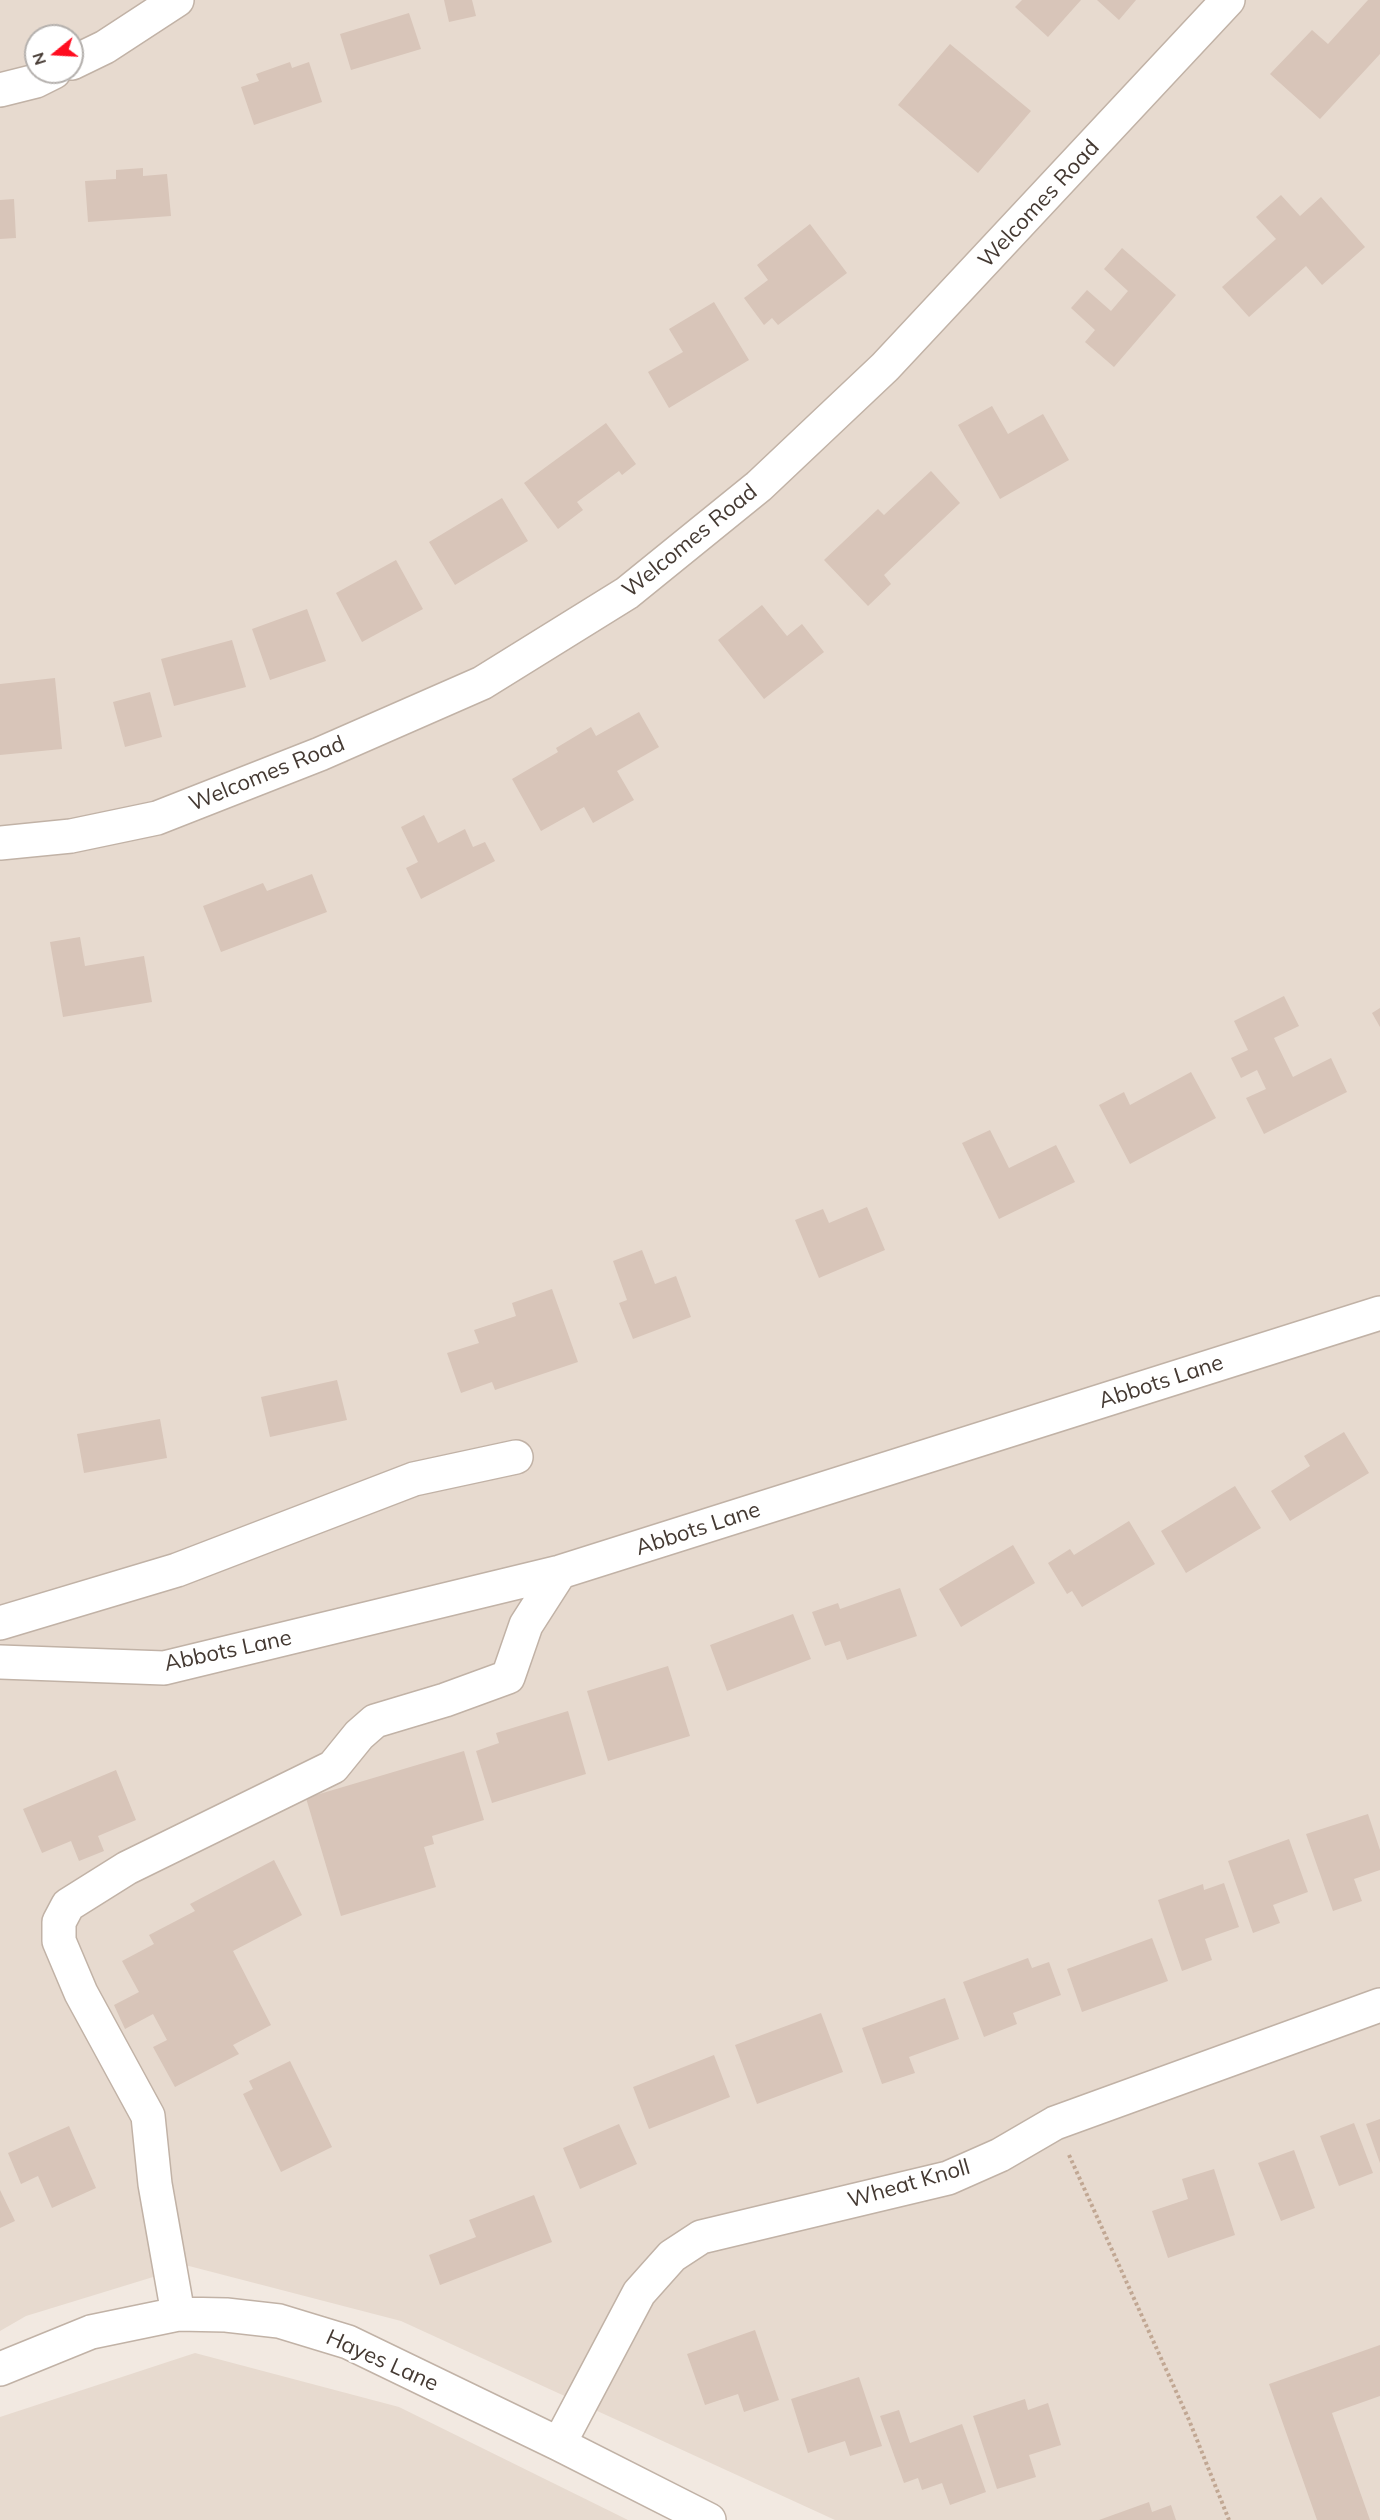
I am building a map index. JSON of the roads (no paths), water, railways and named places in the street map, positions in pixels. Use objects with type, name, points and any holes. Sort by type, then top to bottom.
[{"type":"street","points":[[84,57],[105,47],[177,0]]},
{"type":"street","name":"Welcomes Road","points":[[0,843],[70,836],[157,818],[320,754],[482,683],[627,593],[759,486],[885,367],[1228,0]]},
{"type":"street","points":[[0,90],[24,84]]},
{"type":"street","name":"Abbots Lane","points":[[0,1662],[164,1668],[560,1572],[1380,1313]]},
{"type":"street","points":[[0,1623],[177,1570],[414,1479],[516,1457]]},
{"type":"street","points":[[178,2314],[155,2184],[148,2116],[81,1993],[59,1941],[59,1922],[68,1905],[127,1868],[333,1767],[359,1735],[375,1721],[445,1700],[508,1677],[526,1625],[560,1572]]},
{"type":"street","name":"Wheat Knoll","points":[[559,2444],[639,2293],[672,2256],[701,2237],[948,2178],[1000,2155],[1055,2123],[1380,2005]]},
{"type":"street","name":"Hayes Lane","points":[[0,2369],[91,2332],[178,2314],[226,2315],[279,2321],[348,2342],[559,2444],[709,2520]]}]
